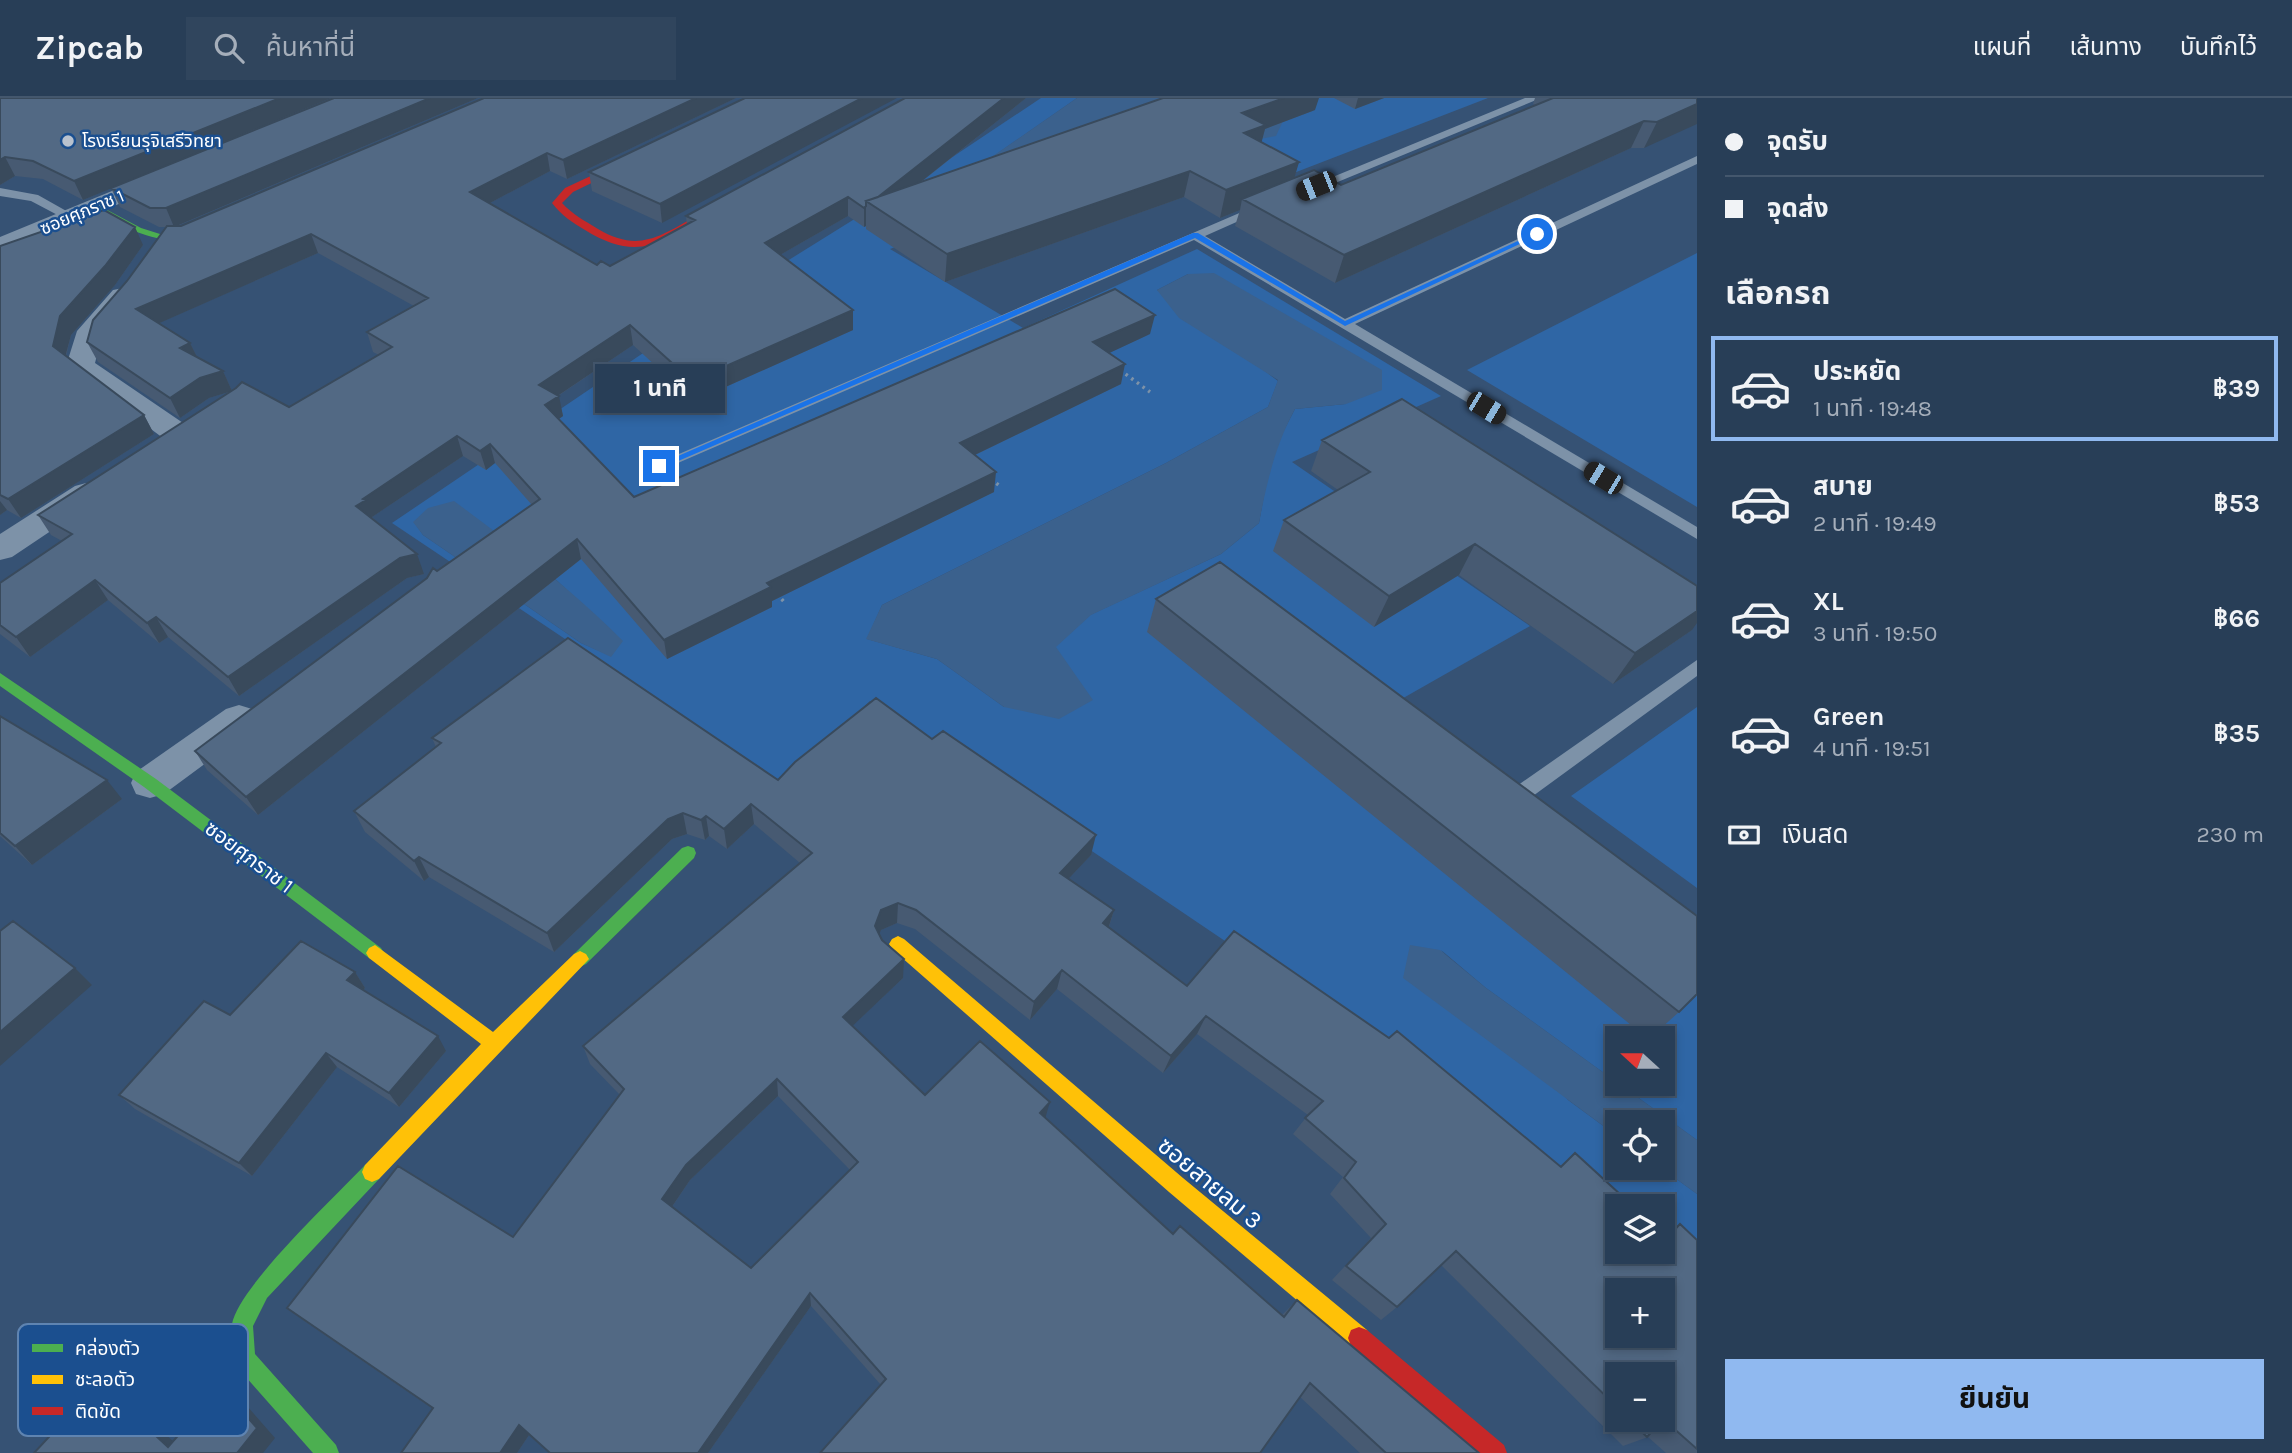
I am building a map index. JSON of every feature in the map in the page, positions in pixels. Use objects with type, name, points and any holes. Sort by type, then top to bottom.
[{"type":"street","points":[[653,150],[569,190],[559,197],[557,203],[572,216],[614,241],[630,247],[653,243],[713,211]]},
{"type":"street","name":"ซอยศุภราช 1","points":[[0,246],[189,166]]},
{"type":"street","points":[[96,207],[153,238],[150,259]]},
{"type":"street","points":[[178,434],[80,366],[87,337],[150,259],[179,238],[218,222]]},
{"type":"street","points":[[0,549],[111,477]]},
{"type":"street","name":"ซอยศุภราช 1","points":[[0,678],[150,783],[494,1042]]},
{"type":"street","points":[[150,783],[263,702]]},
{"type":"street","points":[[243,1324],[260,1291],[494,1042],[688,853]]},
{"type":"street","name":"ซอยสายลม 3","points":[[898,944],[1176,1185],[1496,1453]]},
{"type":"street","points":[[248,1363],[321,1450]]},
{"type":"lane","points":[[1296,194],[1535,98]]},
{"type":"lane","points":[[1345,324],[1697,160]]},
{"type":"lane","points":[[0,192],[34,198],[71,217]]},
{"type":"lane","points":[[659,466],[1270,204]]},
{"type":"lane","points":[[1195,235],[1697,534]]},
{"type":"lane","points":[[1511,801],[1697,667]]},
{"type":"path","points":[[1117,369],[1150,392]]},
{"type":"path","points":[[990,479],[1001,487]]},
{"type":"path","points":[[768,584],[786,604]]},
{"type":"shaded area","points":[[1041,98],[1077,98],[932,199],[1240,98],[1488,98],[1286,176],[1189,130],[890,249],[1023,328],[1197,249],[1441,396],[1292,462],[1530,626],[1347,730],[1697,976],[1697,1140],[1675,1124],[1675,1110],[1655,1110],[1636,1096],[1675,1096],[1675,1026],[1605,1026],[1605,1073],[1486,988],[1441,950],[1568,1100],[1605,1127],[1605,1180],[1675,1178],[1697,1194],[1697,1262],[1675,1246],[1675,1194],[1605,1194],[1605,1198],[870,701],[780,783],[392,523],[686,324],[930,172]],"holes":[[[1188,274],[1346,404],[1295,409],[1281,436],[1268,473],[1259,523],[1221,554],[1090,615],[1055,647],[1004,707],[937,659],[867,639],[882,605],[1166,463],[1268,407],[1278,381],[1157,290]],[[414,522],[538,563],[622,641],[611,656],[581,643],[423,535]]]},
{"type":"shaded area","points":[[1077,98],[1240,98],[1282,123],[1276,136],[928,201]]},
{"type":"shaded area","points":[[1697,253],[1697,507],[1467,370]]},
{"type":"shaded area","points":[[1214,273],[1382,370],[1382,390],[1346,404],[1295,409],[1273,464],[1259,523],[1221,554],[1091,615],[1056,647],[1093,700],[1059,719],[1004,707],[937,659],[866,639],[882,605],[1166,463],[1268,407],[1278,380],[1179,318],[1157,290],[1188,274]]},
{"type":"shaded area","points":[[454,501],[562,585],[623,641],[611,657],[581,643],[423,535],[413,522],[428,508]]},
{"type":"shaded area","points":[[1697,707],[1697,888],[1571,796]]},
{"type":"shaded area","points":[[1410,945],[1440,950],[1486,988],[1605,1074],[1605,1096],[1636,1096],[1655,1110],[1605,1110],[1605,1127],[1403,978]]},
{"type":"shaded area","points":[[1675,1124],[1697,1140],[1697,1194],[1675,1178]]},
{"type":"building","name":"โรงเรียนรุจิเสรีวิทยา","points":[[0,98],[280,98],[74,181],[33,161],[5,157],[0,160]]},
{"type":"building","points":[[334,98],[430,98],[166,208],[150,208],[111,188]]},
{"type":"building","points":[[484,98],[696,98],[563,160],[547,153],[470,192],[597,265],[601,261],[610,266],[695,220],[686,216],[905,98],[1004,98],[878,197],[866,201],[864,208],[848,197],[765,243],[853,310],[692,381],[630,325],[539,385],[559,396],[545,405],[634,497],[1115,289],[1155,315],[1093,342],[1125,364],[960,443],[996,472],[767,583],[771,587],[664,640],[577,539],[246,797],[195,751],[427,578],[433,568],[437,571],[540,499],[490,444],[480,451],[457,436],[363,499],[366,500],[356,506],[417,554],[400,558],[228,677],[156,617],[147,623],[95,580],[16,637],[0,625],[0,583],[72,534],[38,515],[242,382],[289,407],[392,347],[367,332],[428,298],[311,234],[136,309],[190,343],[180,348],[223,371],[200,378],[170,398],[87,342],[93,320],[127,281],[167,226],[181,226]]},
{"type":"building","points":[[745,98],[862,98],[660,204],[589,172]]},
{"type":"building","points":[[1163,98],[1284,98],[1242,113],[1266,125],[1244,133],[1299,162],[1226,190],[1190,171],[947,254],[866,201]]},
{"type":"building","points":[[1553,98],[1697,98],[1697,104],[1657,122],[1644,121],[1344,255],[1242,199],[1314,170],[1341,185]]},
{"type":"building","points":[[104,210],[135,227],[105,266],[60,316],[53,346],[144,415],[8,499],[0,495],[0,246]]},
{"type":"building","points":[[1402,399],[1697,586],[1697,611],[1635,653],[1475,544],[1389,596],[1284,520],[1370,472],[1322,440]]},
{"type":"building","points":[[1220,562],[1697,916],[1697,994],[1679,1012],[1156,599]]},
{"type":"building","points":[[568,638],[778,780],[795,762],[876,698],[932,739],[943,731],[1096,835],[1060,873],[1114,910],[1103,923],[1187,986],[1234,931],[1389,1038],[1397,1031],[1561,1167],[1575,1153],[1620,1194],[1605,1194],[1605,1264],[1675,1264],[1675,1229],[1680,1224],[1697,1240],[1697,1449],[1675,1430],[1675,1362],[1605,1362],[1605,1395],[1456,1251],[1397,1307],[1346,1266],[1386,1224],[1344,1178],[1356,1162],[1305,1118],[1323,1101],[1206,1016],[1171,1056],[1062,970],[1034,1002],[916,910],[898,903],[881,910],[875,926],[882,940],[904,959],[843,1017],[925,1095],[980,1041],[1050,1102],[1040,1113],[1173,1234],[1180,1226],[1284,1317],[1297,1300],[1479,1453],[1386,1453],[1310,1383],[1260,1453],[820,1453],[886,1379],[810,1293],[698,1453],[550,1453],[519,1425],[500,1453],[401,1453],[433,1408],[287,1308],[398,1166],[513,1237],[624,1089],[583,1046],[812,853],[751,804],[724,829],[706,816],[701,820],[683,813],[668,819],[547,933],[419,857],[414,861],[354,811],[441,743],[432,738]],"holes":[[[777,1079],[858,1162],[751,1268],[662,1199],[686,1165]]]},
{"type":"building","points":[[0,716],[107,780],[15,846],[0,833]]},
{"type":"building","points":[[13,921],[75,968],[0,1032],[0,931]]},
{"type":"building","points":[[301,941],[355,972],[347,980],[438,1036],[389,1093],[326,1053],[239,1163],[119,1095],[204,1001],[230,1015]]},
{"type":"building","points":[[248,1418],[257,1428],[237,1453],[34,1453],[50,1436],[156,1436],[168,1447],[178,1436],[248,1436]]},
{"type":"traffic: fast","points":[[96,207],[148,235],[172,237],[205,227]]},
{"type":"traffic: fast","points":[[0,678],[150,783],[375,953]]},
{"type":"traffic: fast","points":[[580,959],[688,853]]},
{"type":"traffic: fast","points":[[243,1324],[260,1291],[372,1172]]},
{"type":"traffic: fast","points":[[248,1362],[328,1453]]},
{"type":"traffic: slow","points":[[898,944],[1176,1185],[1359,1338]]},
{"type":"traffic: slow","points":[[375,953],[494,1043]]},
{"type":"traffic: slow","points":[[372,1172],[494,1043],[580,959]]},
{"type":"traffic: jam","points":[[638,157],[569,190],[557,203],[570,216],[604,237],[631,245],[655,242],[697,220]]},
{"type":"traffic: jam","points":[[1359,1338],[1496,1453]]},
{"type":"place","name":"โรงเรียนรุจิเสรีวิทยา","points":[[68,141]]},
{"type":"route","points":[[659,466],[1195,235],[1345,324],[1537,234]]}]
